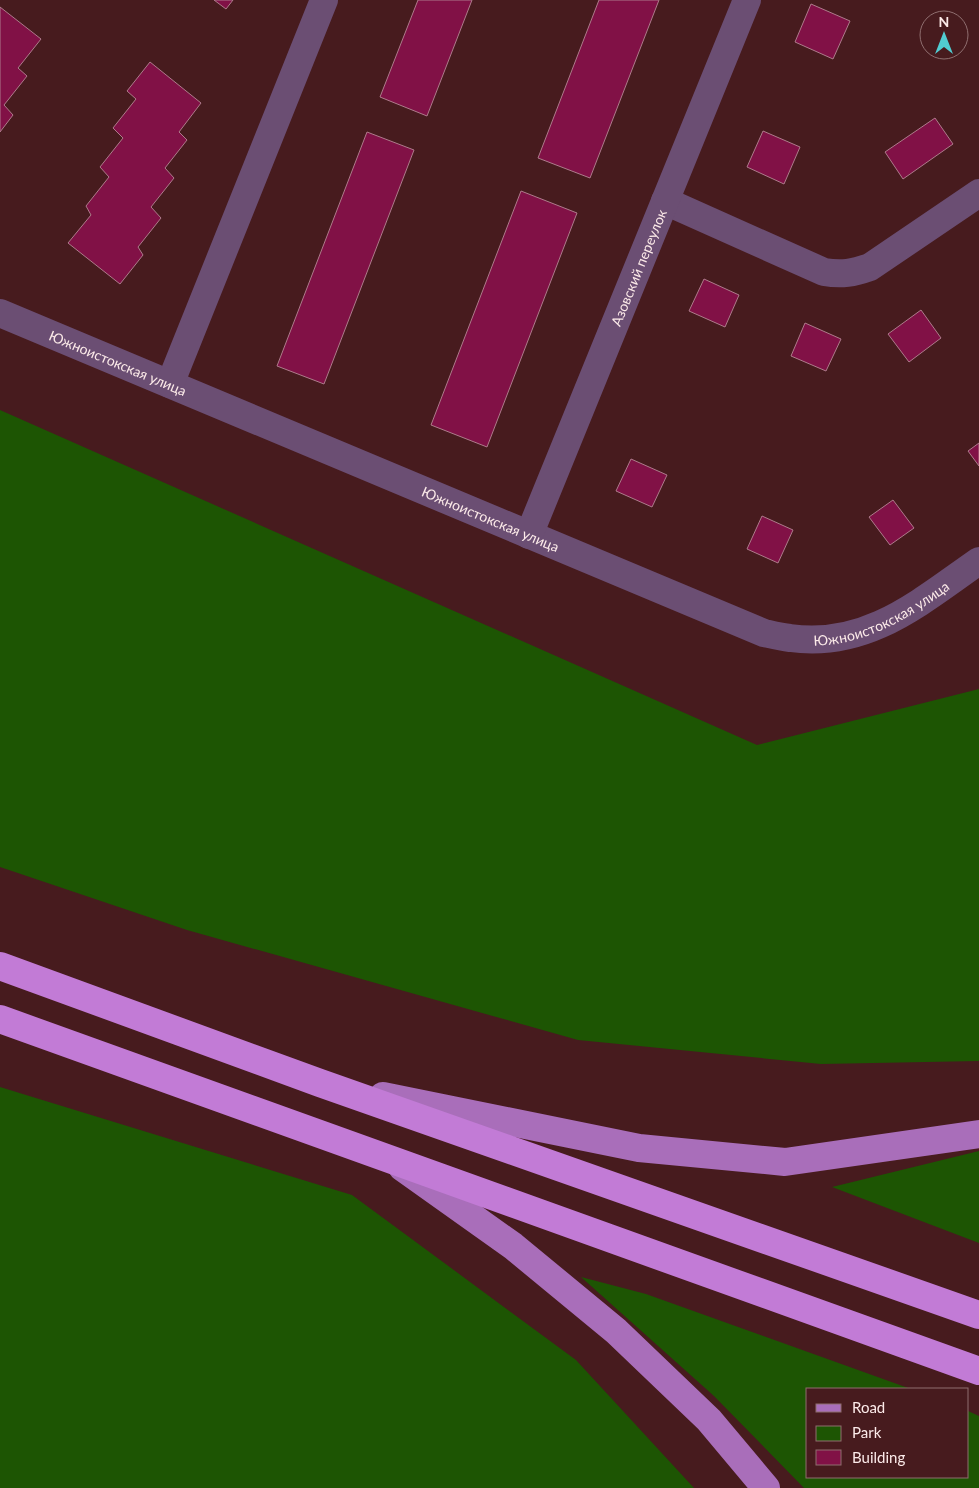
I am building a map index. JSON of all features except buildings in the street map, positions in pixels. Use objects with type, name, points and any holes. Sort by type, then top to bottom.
[{"type":"highway","points":[[0,966],[320,1083],[979,1315]]},
{"type":"highway","points":[[0,1019],[979,1371]]},
{"type":"main road","points":[[320,1083],[639,1148],[786,1162],[979,1134]]},
{"type":"main road","points":[[390,1159],[513,1246],[616,1331],[709,1420],[766,1488]]},
{"type":"street","points":[[170,384],[324,0]]},
{"type":"street","name":"Азовский переулок","points":[[529,536],[747,0]]},
{"type":"street","points":[[666,201],[824,272],[838,275],[852,274],[870,267],[979,193]]},
{"type":"street","name":"Южноистокская улица","points":[[0,313],[764,633],[791,638],[821,639],[851,635],[877,627],[900,616],[979,561]]},
{"type":"green space","points":[[0,410],[757,745],[979,689],[979,1061],[821,1064],[578,1040],[187,930],[0,867]]},
{"type":"green space","points":[[0,1087],[352,1195],[576,1360],[694,1488],[0,1488]]},
{"type":"green space","points":[[979,1151],[979,1243],[832,1187]]},
{"type":"green space","points":[[581,1277],[646,1294],[908,1388],[806,1388],[806,1478],[969,1478],[969,1411],[979,1416],[979,1488],[804,1488],[714,1396]]}]
